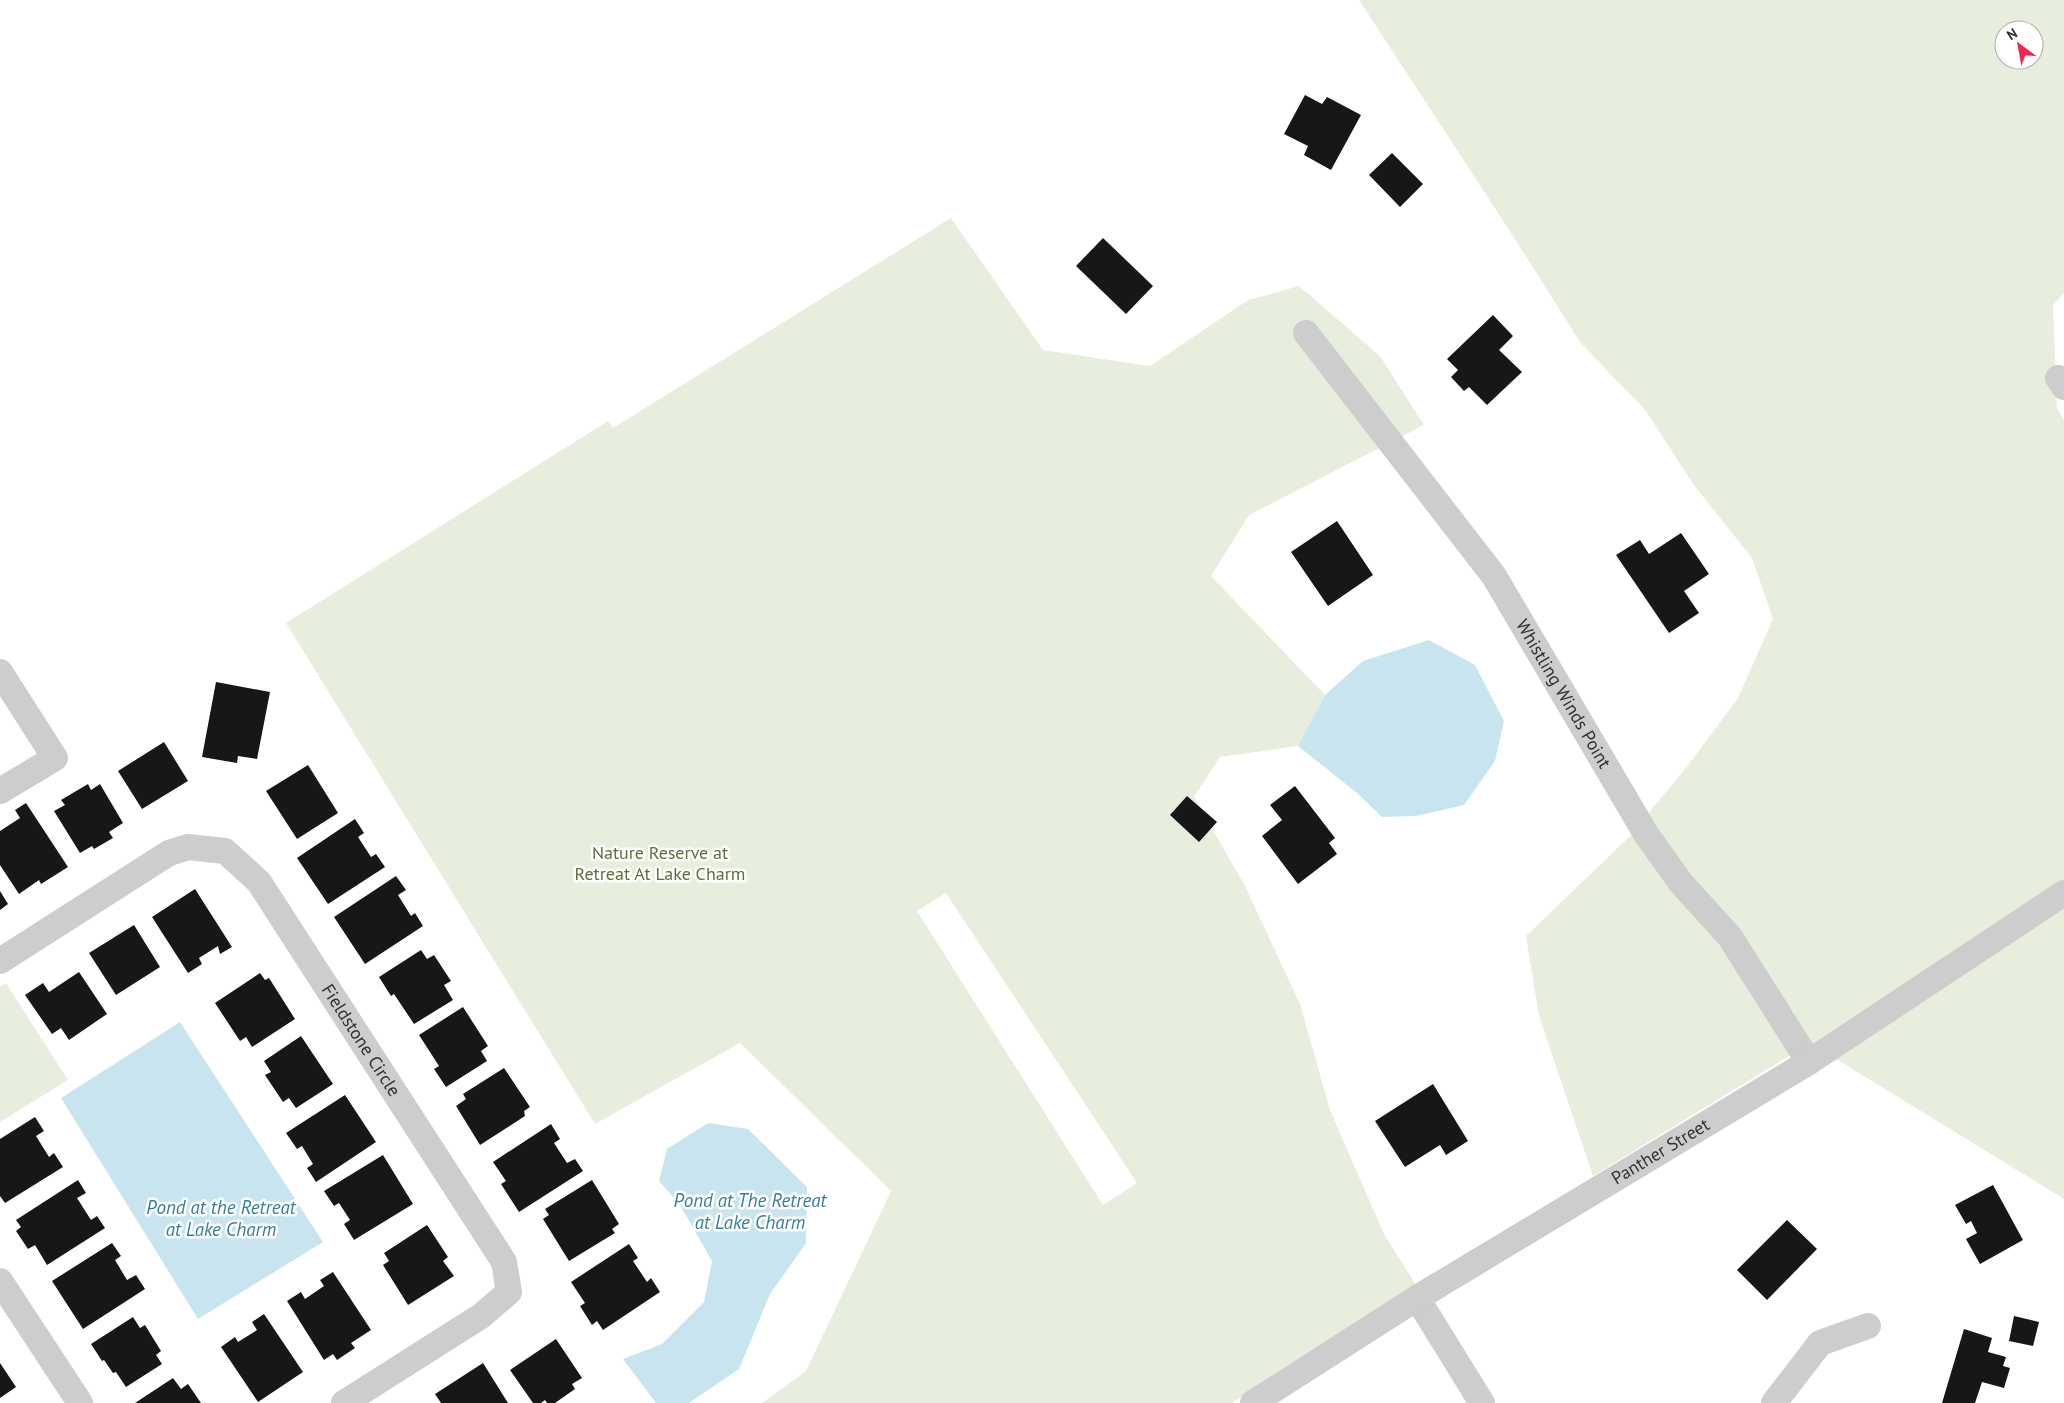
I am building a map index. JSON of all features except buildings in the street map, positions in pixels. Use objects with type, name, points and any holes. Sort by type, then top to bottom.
[{"type":"street","name":"Whistling Winds Point","points":[[1306,333],[1494,576],[1646,834],[1681,883],[1730,937],[1809,1062]]},
{"type":"street","points":[[0,672],[55,758],[0,791]]},
{"type":"street","name":"Fieldstone Circle","points":[[0,961],[169,853],[188,847],[225,851],[259,882],[504,1262],[509,1292],[481,1316],[344,1403]]},
{"type":"street","name":"Panther Street","points":[[1253,1403],[1418,1298],[1809,1062],[2064,893]]},
{"type":"street","points":[[0,1281],[80,1403]]},
{"type":"street","points":[[1418,1298],[1482,1403]]},
{"type":"street","points":[[1774,1403],[1820,1343],[1868,1326]]},
{"type":"green space","points":[[1359,0],[2064,0],[2064,293],[2053,305],[2057,408],[2064,420],[2064,1199],[1810,1043],[1593,1176],[1539,1016],[1526,936],[1628,838],[1689,764],[1738,698],[1773,619],[1752,558],[1693,484],[1646,411],[1580,342]]},
{"type":"green space","name":"Nature Reserve at Retreat At Lake Charm","points":[[951,218],[1043,350],[1150,366],[1248,300],[1299,286],[1380,356],[1424,425],[1249,515],[1211,576],[1325,695],[1298,746],[1220,757],[1194,797],[1245,886],[1300,1004],[1330,1110],[1384,1234],[1416,1285],[1277,1372],[1277,1374],[1232,1403],[762,1403],[806,1371],[891,1191],[740,1043],[595,1124],[286,623],[608,421],[613,428]],"holes":[[[946,893],[1137,1183],[1103,1205],[917,911]]]},
{"type":"green space","points":[[6,983],[68,1080],[0,1122],[0,987]]},
{"type":"water","points":[[1429,640],[1475,665],[1504,721],[1495,761],[1464,805],[1416,816],[1382,817],[1357,793],[1298,746],[1325,695],[1363,661]]},
{"type":"water","name":"Pond at the Retreat at Lake Charm","points":[[180,1022],[323,1242],[198,1319],[61,1098]]},
{"type":"water","name":"Pond at The Retreat at Lake Charm","points":[[708,1123],[748,1129],[807,1187],[806,1243],[770,1294],[739,1369],[689,1403],[656,1403],[623,1359],[662,1344],[704,1302],[712,1261],[680,1205],[659,1181],[667,1149]]}]
